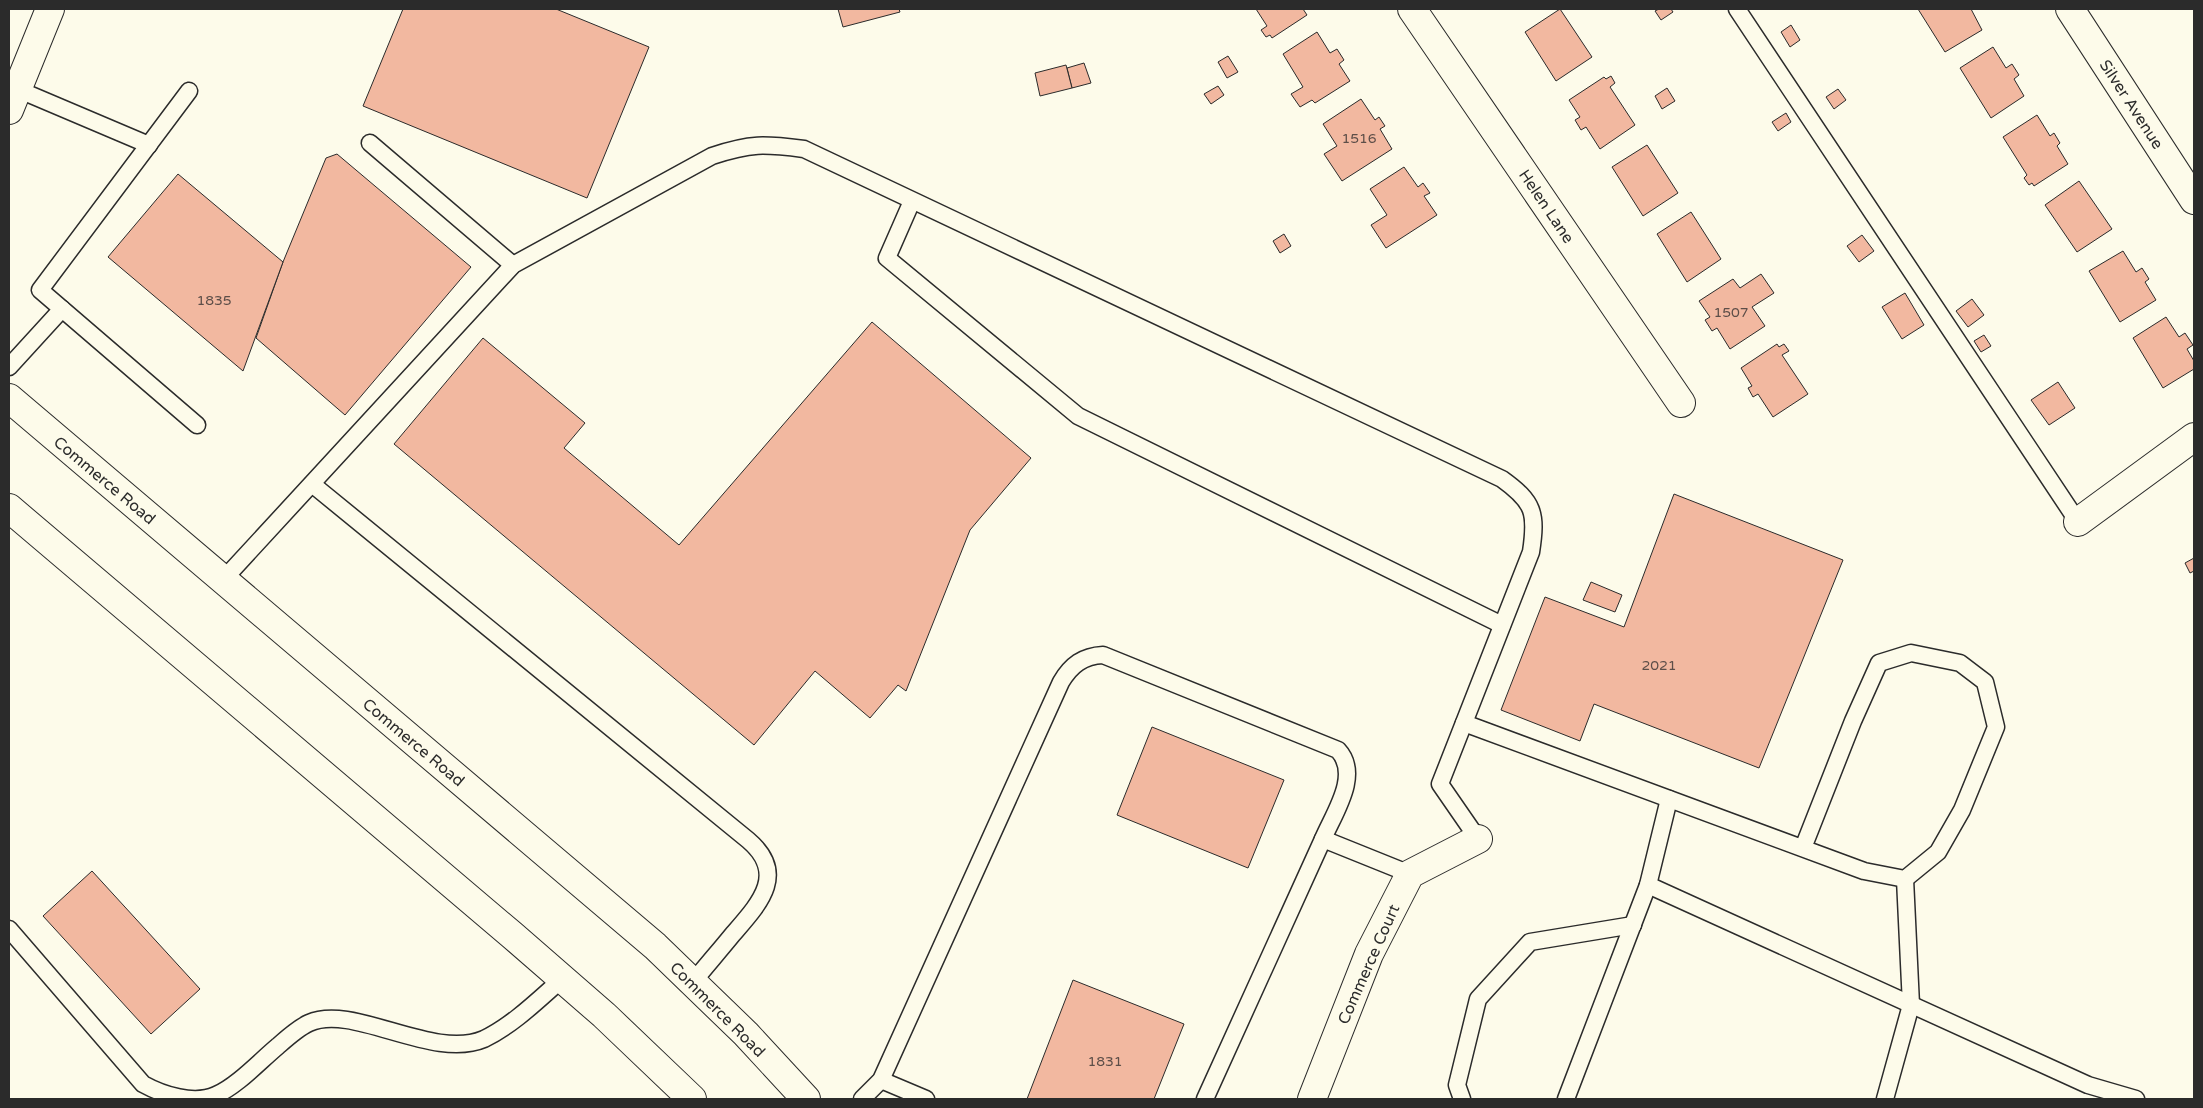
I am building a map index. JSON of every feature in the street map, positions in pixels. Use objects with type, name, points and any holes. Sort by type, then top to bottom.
[{"type":"main road","points":[[13,100],[50,9]]},
{"type":"main road","name":"Helen Lane","points":[[1412,9],[1681,403]]},
{"type":"main road","name":"Silver Avenue","points":[[2070,9],[2194,200]]},
{"type":"main road","name":"Commerce Road","points":[[9,398],[607,905],[693,982],[746,1034],[806,1099]]},
{"type":"main road","points":[[2078,522],[2194,438]]},
{"type":"main road","points":[[9,508],[562,979],[650,1057],[692,1099]]},
{"type":"main road","points":[[1410,874],[1478,839]]},
{"type":"main road","name":"Commerce Court","points":[[1312,1099],[1369,954],[1410,874]]},
{"type":"lane","points":[[1737,9],[2078,522]]},
{"type":"lane","points":[[189,91],[40,290],[197,426]]},
{"type":"lane","points":[[13,100],[149,145]]},
{"type":"lane","points":[[370,143],[513,265]]},
{"type":"lane","points":[[224,580],[513,265],[712,156],[738,147],[766,144],[804,150],[1502,479],[1518,490],[1530,505],[1534,528],[1531,552],[1440,784],[1478,839]]},
{"type":"lane","points":[[912,201],[887,258],[1078,416],[1502,625]]},
{"type":"lane","points":[[9,367],[62,309]]},
{"type":"lane","points":[[312,484],[748,840],[762,854],[768,873],[767,884],[759,904],[693,982]]},
{"type":"lane","points":[[1803,848],[1853,721],[1879,663],[1911,652],[1960,663],[1985,682],[1996,727],[1962,810],[1938,852],[1905,879]]},
{"type":"lane","points":[[862,1099],[881,1080],[1060,682],[1068,669],[1080,661],[1092,656],[1103,655],[1338,750],[1348,768],[1347,782],[1323,839],[1206,1099]]},
{"type":"lane","points":[[1464,723],[1864,871],[1905,879]]},
{"type":"lane","points":[[1566,1099],[1648,885],[1669,799]]},
{"type":"lane","points":[[1323,839],[1410,874]]},
{"type":"lane","points":[[1885,1099],[1911,1005],[1905,879]]},
{"type":"lane","points":[[1648,885],[2088,1085],[2136,1099]]},
{"type":"lane","points":[[1462,1099],[1458,1085],[1478,1000],[1530,942],[1633,925]]},
{"type":"lane","points":[[9,929],[143,1084],[160,1093],[189,1098],[214,1096],[226,1090],[308,1023],[324,1018],[337,1019],[391,1032],[462,1044],[483,1039],[513,1020],[562,979]]},
{"type":"lane","points":[[881,1080],[926,1099]]},
{"type":"building","points":[[403,9],[556,9],[649,47],[587,198],[363,106]]},
{"type":"building","points":[[838,9],[899,9],[900,12],[843,27]]},
{"type":"building","points":[[1256,9],[1303,9],[1307,15],[1272,38],[1270,35],[1266,37],[1261,30],[1267,26]]},
{"type":"building","points":[[1560,9],[1592,57],[1556,81],[1525,32]]},
{"type":"building","points":[[1671,9],[1673,12],[1661,20],[1655,11]]},
{"type":"building","points":[[1918,9],[1971,9],[1982,30],[1945,52]]},
{"type":"building","points":[[1791,25],[1800,40],[1790,47],[1781,32]]},
{"type":"building","points":[[1317,32],[1330,53],[1337,49],[1344,60],[1339,64],[1350,81],[1315,103],[1312,100],[1300,107],[1291,94],[1303,87],[1283,54]]},
{"type":"building","points":[[1993,47],[2006,68],[2012,64],[2019,75],[2014,79],[2024,96],[1991,118],[1960,68]]},
{"type":"building","points":[[1228,56],[1238,72],[1227,78],[1218,62]]},
{"type":"building","points":[[1084,63],[1091,83],[1072,88],[1067,68]]},
{"type":"building","points":[[1066,65],[1072,88],[1040,96],[1035,73]]},
{"type":"building","points":[[1611,76],[1615,83],[1610,87],[1635,125],[1600,149],[1586,127],[1581,130],[1575,120],[1580,117],[1569,100],[1604,77],[1606,79]]},
{"type":"building","points":[[1218,86],[1224,95],[1211,104],[1204,94]]},
{"type":"building","points":[[1667,88],[1675,101],[1662,109],[1655,96]]},
{"type":"building","points":[[1838,89],[1846,100],[1834,109],[1826,97]]},
{"type":"building","points":[[1361,99],[1375,120],[1379,117],[1385,126],[1380,129],[1392,149],[1342,181],[1324,154],[1337,146],[1323,124]]},
{"type":"building","points":[[1786,113],[1791,122],[1778,131],[1772,122]]},
{"type":"building","points":[[2037,115],[2050,136],[2054,133],[2060,143],[2057,146],[2068,164],[2034,186],[2032,183],[2029,185],[2024,178],[2027,175],[2003,137]]},
{"type":"building","points":[[1647,145],[1678,193],[1643,216],[1612,167]]},
{"type":"building","points":[[337,154],[471,267],[345,415],[256,338],[283,262],[326,158]]},
{"type":"building","points":[[1404,167],[1418,187],[1423,183],[1430,193],[1424,196],[1437,215],[1386,248],[1371,225],[1387,215],[1370,189]]},
{"type":"building","points":[[178,174],[283,262],[243,371],[108,257]]},
{"type":"building","points":[[2079,181],[2112,229],[2077,252],[2045,205]]},
{"type":"building","points":[[1691,212],[1721,259],[1687,282],[1657,234]]},
{"type":"building","points":[[1284,234],[1291,246],[1280,253],[1273,241]]},
{"type":"building","points":[[1862,235],[1874,251],[1859,262],[1847,246]]},
{"type":"building","points":[[2123,251],[2136,272],[2142,268],[2149,279],[2145,282],[2156,300],[2120,322],[2089,271]]},
{"type":"building","points":[[1761,274],[1774,293],[1752,307],[1765,326],[1730,349],[1717,328],[1712,331],[1705,320],[1710,317],[1699,301],[1733,279],[1740,288]]},
{"type":"building","points":[[1905,293],[1924,325],[1902,339],[1882,307]]},
{"type":"building","points":[[1972,299],[1984,315],[1968,327],[1956,311]]},
{"type":"building","points":[[2166,317],[2179,337],[2185,333],[2193,345],[2187,349],[2194,361],[2194,369],[2163,388],[2133,338]]},
{"type":"building","points":[[872,322],[1031,458],[970,530],[906,691],[898,685],[870,718],[815,671],[754,745],[394,444],[483,338],[585,423],[564,448],[679,545]]},
{"type":"building","points":[[1984,335],[1991,346],[1981,352],[1974,341]]},
{"type":"building","points":[[1777,344],[1779,347],[1784,344],[1789,351],[1782,355],[1808,394],[1773,417],[1758,394],[1753,397],[1748,388],[1752,386],[1741,368]]},
{"type":"building","points":[[2058,382],[2075,408],[2049,425],[2031,400]]},
{"type":"building","points":[[1674,494],[1843,560],[1759,768],[1594,704],[1580,741],[1501,710],[1545,597],[1624,627]]},
{"type":"building","points":[[2194,558],[2194,571],[2190,573],[2185,563]]},
{"type":"building","points":[[1591,582],[1622,595],[1615,612],[1583,600]]},
{"type":"building","points":[[1152,727],[1284,780],[1248,868],[1117,815]]},
{"type":"building","points":[[92,871],[200,989],[151,1034],[43,916]]},
{"type":"building","points":[[1073,980],[1184,1024],[1154,1099],[1027,1099]]}]
